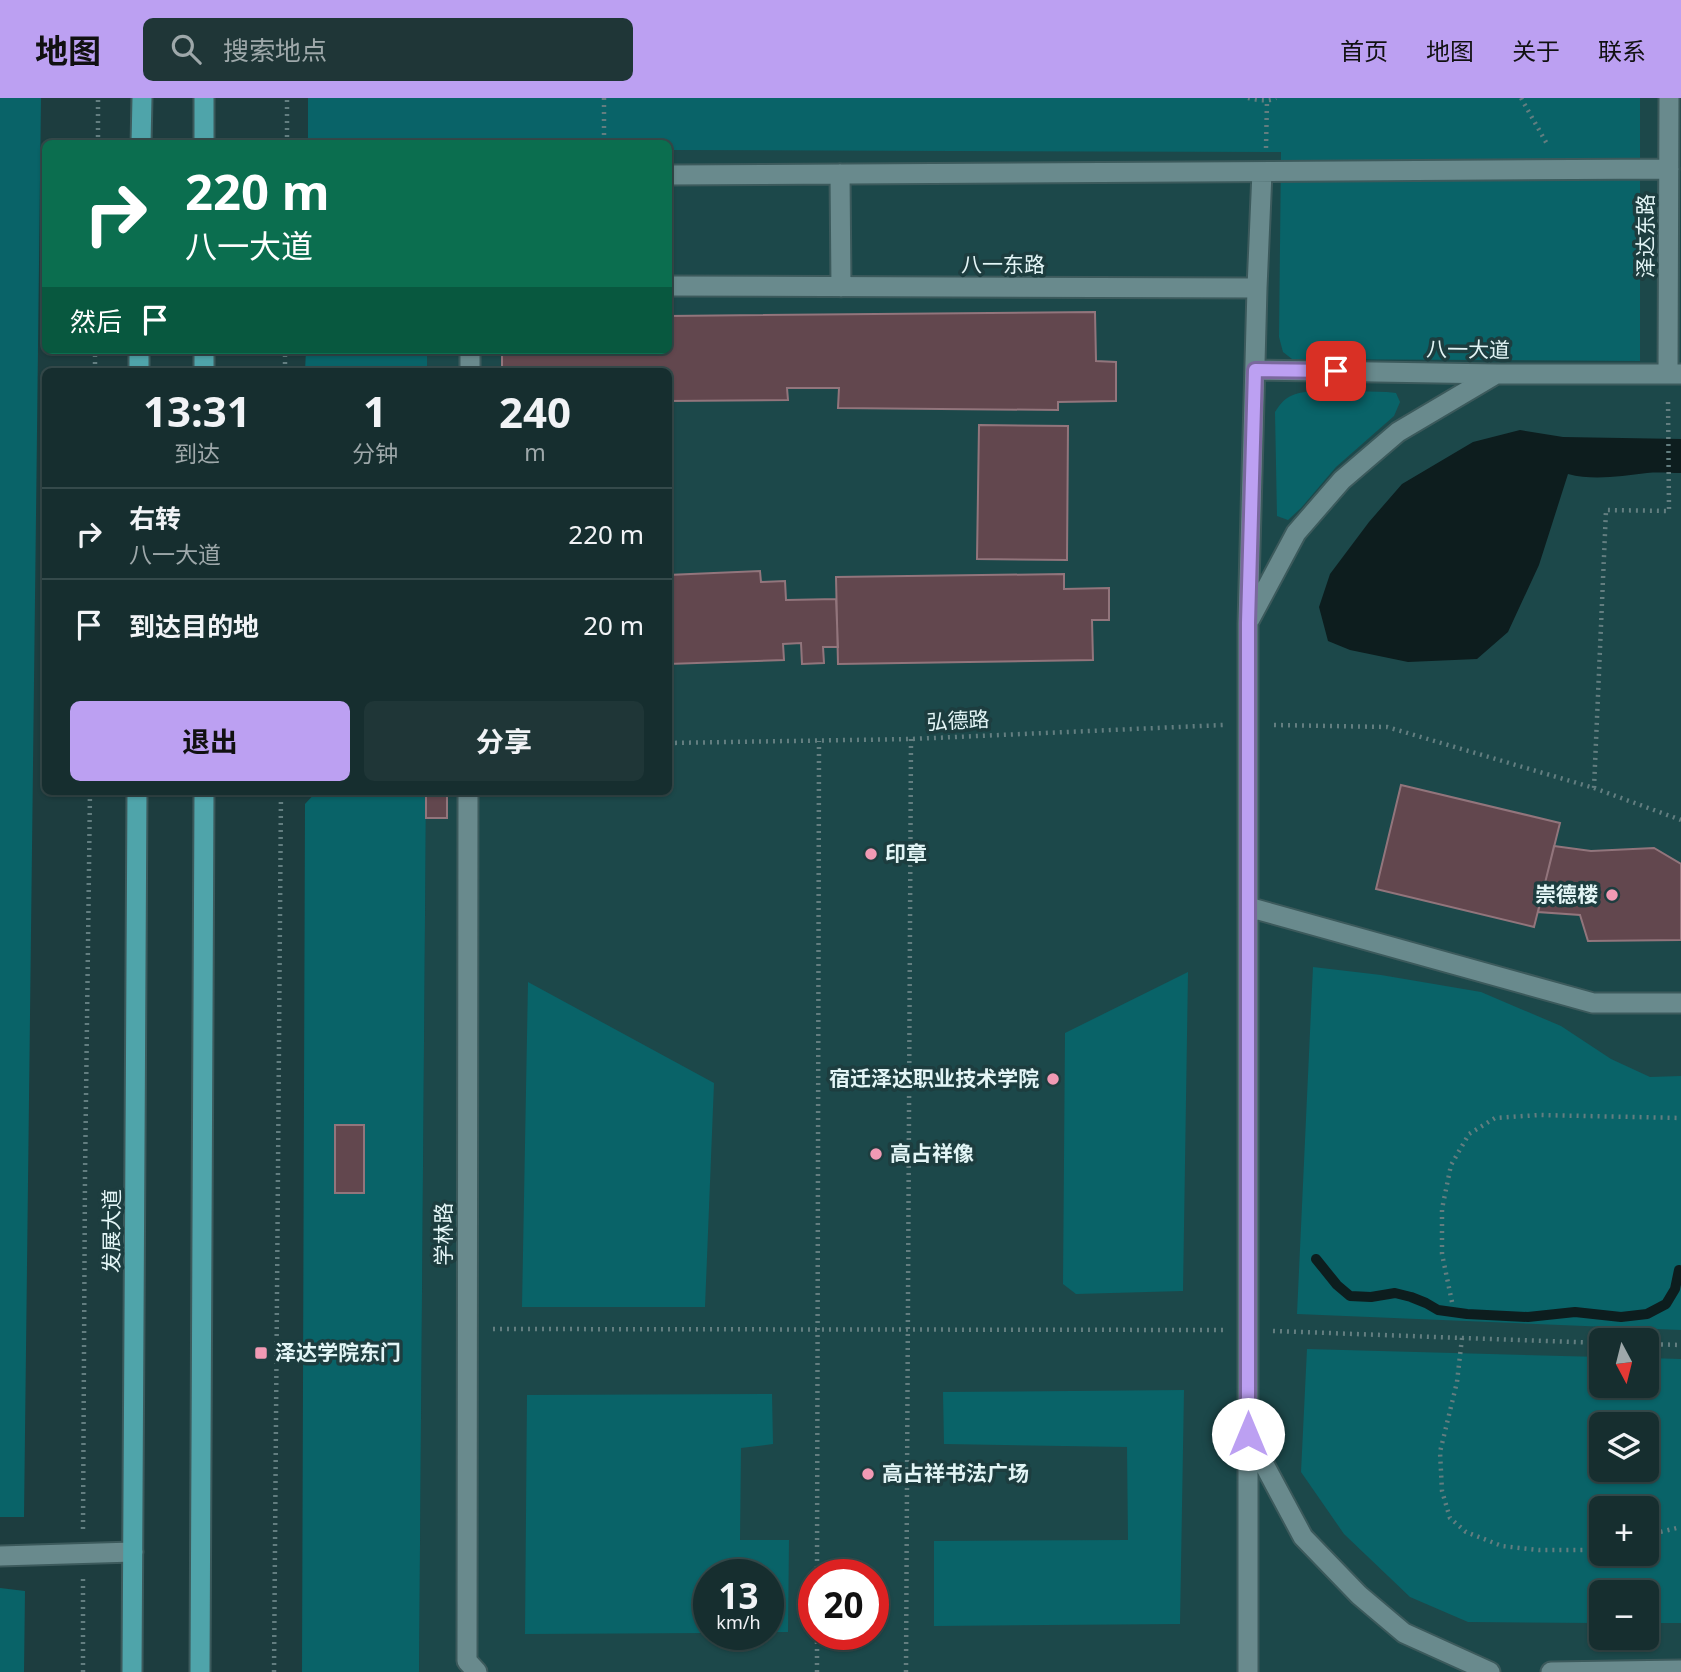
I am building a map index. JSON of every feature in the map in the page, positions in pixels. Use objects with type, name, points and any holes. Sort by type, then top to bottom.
[{"type":"main road","points":[[141,140],[142,98]]},
{"type":"main road","points":[[204,98],[204,140]]},
{"type":"main road","name":"发展大道","points":[[132,1672],[137,795]]},
{"type":"main road","points":[[200,1672],[204,795]]},
{"type":"lane","name":"泽达东路","points":[[1669,98],[1675,374]]},
{"type":"lane","points":[[672,175],[1669,169]]},
{"type":"lane","points":[[1248,1672],[1248,623],[1257,288],[1264,172]]},
{"type":"lane","points":[[840,174],[842,287]]},
{"type":"lane","name":"八一东路","points":[[672,286],[1257,288]]},
{"type":"lane","name":"八一大道","points":[[1255,370],[1675,374]]},
{"type":"lane","points":[[1248,623],[1296,533],[1342,480],[1398,432],[1497,373]]},
{"type":"lane","name":"学林路","points":[[468,795],[467,1661],[477,1672]]},
{"type":"lane","points":[[1248,907],[1593,1003],[1681,1003]]},
{"type":"lane","points":[[1248,1434],[1303,1537],[1359,1595],[1404,1633],[1490,1672]]},
{"type":"lane","points":[[0,1556],[133,1552]]},
{"type":"lane","points":[[1551,1672],[1681,1670]]},
{"type":"path","points":[[98,98],[98,140]]},
{"type":"path","points":[[287,98],[287,140]]},
{"type":"path","points":[[604,98],[604,140]]},
{"type":"path","points":[[1248,98],[1276,98]]},
{"type":"path","points":[[1521,98],[1561,170]]},
{"type":"path","points":[[1264,172],[1267,100]]},
{"type":"path","points":[[1594,788],[1606,510],[1669,512],[1675,374]]},
{"type":"path","name":"弘德路","points":[[672,743],[911,739],[1248,724],[1387,727],[1594,788],[1681,820]]},
{"type":"path","points":[[906,1672],[911,739]]},
{"type":"path","points":[[817,1559],[819,741]]},
{"type":"path","points":[[83,1672],[90,795]]},
{"type":"path","points":[[274,1672],[281,795]]},
{"type":"path","points":[[1452,1302],[1442,1254],[1442,1209],[1451,1165],[1469,1134],[1495,1118],[1681,1118]]},
{"type":"path","points":[[467,1329],[1248,1330],[1589,1343]]},
{"type":"path","points":[[1462,1338],[1457,1382],[1440,1452],[1442,1491],[1450,1518],[1466,1532],[1502,1546],[1539,1550],[1589,1550]]},
{"type":"path","points":[[1659,1344],[1681,1345]]},
{"type":"path","points":[[1659,1532],[1681,1527]]},
{"type":"path","points":[[817,1650],[817,1672]]},
{"type":"shaded area","points":[[0,98],[41,98],[24,1517],[0,1517]]},
{"type":"shaded area","points":[[308,98],[1640,98],[1640,361],[1292,359],[1283,352],[1279,337],[1281,152],[672,150],[672,140],[308,140]]},
{"type":"shaded area","name":"宿迁泽达职业技术学院","points":[[426,98],[1681,98],[1681,1672],[419,1672],[426,795],[672,795],[672,368],[425,368],[425,354],[672,354],[672,140],[647,140]]},
{"type":"shaded area","points":[[306,354],[427,354],[427,368],[305,368]]},
{"type":"shaded area","points":[[1315,390],[1396,393],[1400,402],[1394,416],[1336,467],[1288,520],[1277,516],[1275,412],[1288,398]]},
{"type":"shaded area","points":[[1520,430],[1563,437],[1681,439],[1681,473],[1598,478],[1568,474],[1539,565],[1508,632],[1477,659],[1408,662],[1350,650],[1328,641],[1319,607],[1330,574],[1402,484],[1473,442]]},
{"type":"shaded area","points":[[313,795],[426,795],[419,1672],[302,1672],[305,804]]},
{"type":"shaded area","points":[[1313,967],[1481,992],[1561,1026],[1611,1059],[1650,1077],[1681,1076],[1681,1330],[1297,1314]]},
{"type":"shaded area","points":[[1188,972],[1183,1291],[1076,1294],[1063,1284],[1065,1033]]},
{"type":"shaded area","points":[[528,982],[714,1083],[705,1307],[522,1307]]},
{"type":"shaded area","points":[[1307,1349],[1589,1357],[1589,1398],[1659,1398],[1659,1358],[1681,1359],[1681,1623],[1659,1623],[1659,1580],[1589,1580],[1589,1623],[1468,1622],[1410,1597],[1344,1534],[1301,1472]]},
{"type":"shaded area","points":[[1184,1390],[1180,1624],[934,1626],[934,1541],[1128,1540],[1127,1447],[944,1444],[943,1392]]},
{"type":"shaded area","points":[[772,1394],[773,1444],[741,1448],[740,1540],[789,1540],[788,1632],[784,1632],[784,1559],[693,1559],[693,1633],[525,1634],[527,1395]]},
{"type":"shaded area","points":[[0,1588],[25,1591],[24,1672],[0,1672]]},
{"type":"building","points":[[1095,312],[1096,361],[1116,362],[1116,401],[1058,402],[1058,410],[838,408],[839,388],[787,388],[788,400],[672,401],[672,368],[502,368],[502,354],[672,354],[672,316]]},
{"type":"building","points":[[979,425],[1068,426],[1067,560],[977,559]]},
{"type":"building","points":[[760,571],[761,582],[785,581],[786,600],[836,599],[838,647],[823,647],[824,663],[802,664],[801,643],[783,644],[784,660],[672,664],[672,575]]},
{"type":"building","points":[[1064,574],[1064,589],[1109,588],[1109,620],[1092,620],[1093,660],[838,664],[836,577]]},
{"type":"building","points":[[1401,785],[1560,823],[1534,927],[1376,889]]},
{"type":"building","points":[[426,795],[447,795],[447,818],[426,818]]},
{"type":"building","name":"崇德楼","points":[[1554,846],[1591,851],[1654,848],[1681,864],[1681,940],[1588,941],[1580,915],[1538,912]]},
{"type":"building","points":[[335,1125],[364,1125],[364,1193],[335,1193]]},
{"type":"waterway","points":[[1316,1259],[1337,1285],[1350,1296],[1371,1297],[1395,1293],[1411,1297],[1438,1310],[1528,1317],[1575,1312],[1621,1317],[1647,1314],[1666,1304],[1675,1289],[1679,1270]]},
{"type":"place","name":"印章","points":[[871,854]]},
{"type":"place","name":"崇德楼","points":[[1612,895]]},
{"type":"place","name":"宿迁泽达职业技术学院","points":[[1053,1079]]},
{"type":"place","name":"高占祥像","points":[[876,1154]]},
{"type":"place","name":"泽达学院东门","points":[[261,1353]]},
{"type":"place","name":"高占祥书法广场","points":[[868,1474]]},
{"type":"route","points":[[1248,1434],[1248,623],[1255,370],[1336,371]]}]
